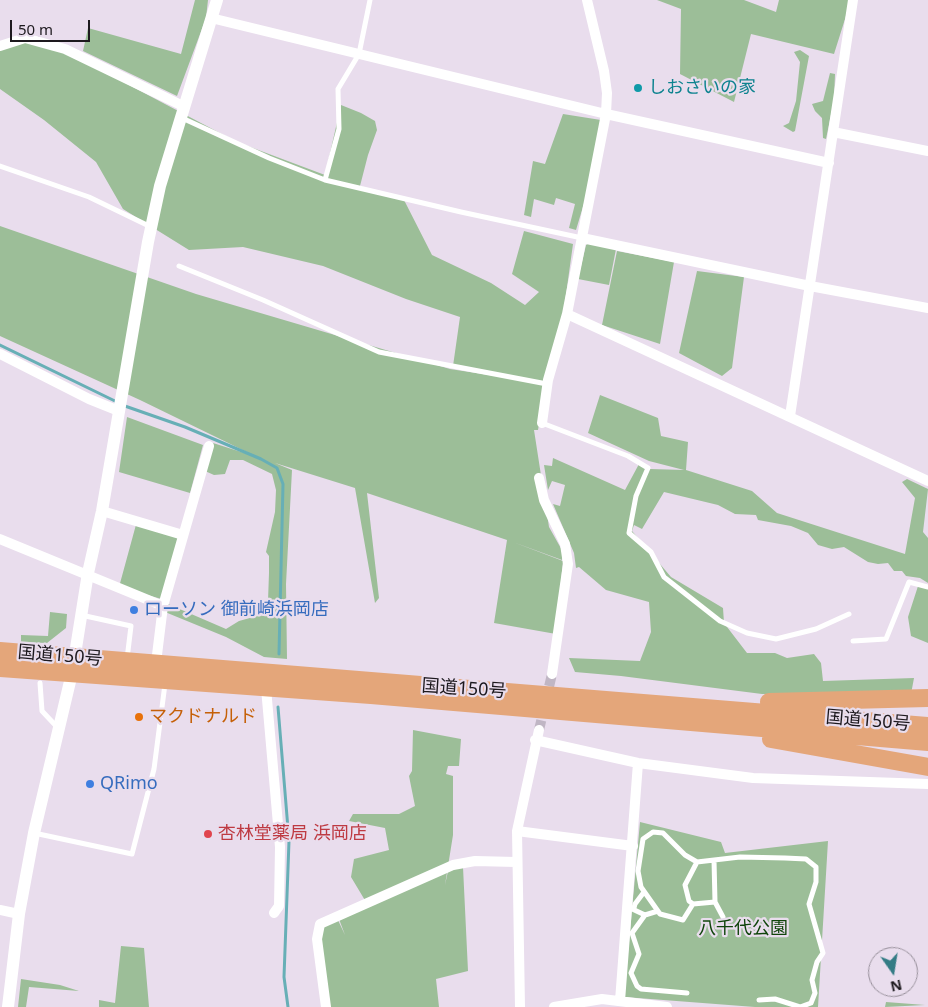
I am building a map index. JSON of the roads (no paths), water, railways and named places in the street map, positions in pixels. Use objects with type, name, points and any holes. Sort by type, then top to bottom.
[{"type":"highway","name":"国道150号","points":[[0,651],[165,681],[673,722],[928,726]]},
{"type":"highway","name":"国道150号","points":[[0,668],[127,661],[678,704],[828,725],[928,742]]},
{"type":"highway","points":[[678,704],[928,698]]},
{"type":"highway","points":[[673,722],[928,766]]},
{"type":"street","points":[[8,1007],[20,914],[34,833],[73,665],[88,573],[102,511],[151,227],[160,186],[217,0]]},
{"type":"street","points":[[542,423],[547,384],[567,314],[606,114],[607,93],[604,71],[588,0]]},
{"type":"street","points":[[790,416],[853,0]]},
{"type":"street","points":[[211,18],[606,114],[828,164]]},
{"type":"street","points":[[0,46],[26,38],[65,49],[182,111]]},
{"type":"street","points":[[833,132],[928,151]]},
{"type":"street","points":[[582,238],[810,286],[928,308]]},
{"type":"street","points":[[567,314],[928,481]]},
{"type":"street","points":[[0,354],[89,399],[119,410]]},
{"type":"street","points":[[156,663],[163,606],[209,446]]},
{"type":"street","points":[[539,478],[544,500],[565,544],[568,564],[552,674]]},
{"type":"street","points":[[102,511],[183,535]]},
{"type":"street","points":[[0,539],[88,573],[163,606]]},
{"type":"street","points":[[266,688],[280,847],[279,906],[274,913]]},
{"type":"street","points":[[520,1007],[516,862],[517,831],[538,730]]},
{"type":"street","points":[[535,740],[638,763],[753,778],[928,784]]},
{"type":"street","points":[[620,1001],[631,908],[638,763]]},
{"type":"street","points":[[517,831],[633,846]]},
{"type":"street","points":[[326,1007],[317,939],[320,924],[452,865],[475,861],[516,862]]},
{"type":"street","points":[[0,910],[20,914]]},
{"type":"street","points":[[554,1007],[589,1004],[602,999],[667,1007]]},
{"type":"lane","points":[[325,180],[339,129],[338,89],[359,54],[370,0]]},
{"type":"lane","points":[[182,111],[269,158],[325,180],[582,238]]},
{"type":"lane","points":[[0,166],[89,197],[151,227]]},
{"type":"lane","points":[[179,266],[263,300],[379,352],[547,384]]},
{"type":"lane","points":[[542,423],[628,456],[648,468],[636,496],[629,533],[651,552],[664,577],[720,622],[747,633],[776,638],[816,629],[849,614]]},
{"type":"lane","points":[[853,641],[886,639],[909,582],[928,587]]},
{"type":"lane","points":[[81,615],[131,626],[127,661]]},
{"type":"lane","points":[[34,833],[132,854],[154,769],[165,681]]},
{"type":"lane","points":[[40,683],[42,711],[59,728]]},
{"type":"lane","points":[[693,904],[683,920],[658,911],[644,892],[638,871],[643,839],[653,832],[663,833],[685,855],[697,862],[740,857],[806,859],[816,867],[816,882],[810,904],[823,953],[817,962],[812,980],[816,993],[811,1003],[805,1006],[784,1004],[775,999],[759,1000]]},
{"type":"lane","points":[[714,860],[716,902],[723,917]]},
{"type":"lane","points":[[697,862],[685,885],[689,901],[693,904],[716,902]]},
{"type":"lane","points":[[644,892],[631,908],[645,915],[658,911]]},
{"type":"lane","points":[[645,915],[632,933],[639,954],[631,973],[637,986],[687,993]]},
{"type":"waterway","points":[[0,345],[117,402]]},
{"type":"waterway","points":[[122,405],[185,427],[261,459],[277,468],[283,484],[279,654]]},
{"type":"waterway","points":[[278,707],[289,841],[284,977],[288,1007]]},
{"type":"tunnel","points":[[539,730],[552,674]]},
{"type":"place","name":"しおさいの家","points":[[638,88]]},
{"type":"place","name":"ローソン 御前崎浜岡店","points":[[134,610]]},
{"type":"place","name":"マクドナルド","points":[[139,717]]},
{"type":"place","name":"QRimo","points":[[90,784]]},
{"type":"place","name":"杏林堂薬局 浜岡店","points":[[208,834]]},
{"type":"park label","name":"八千代公園","points":[[743,929]]}]
